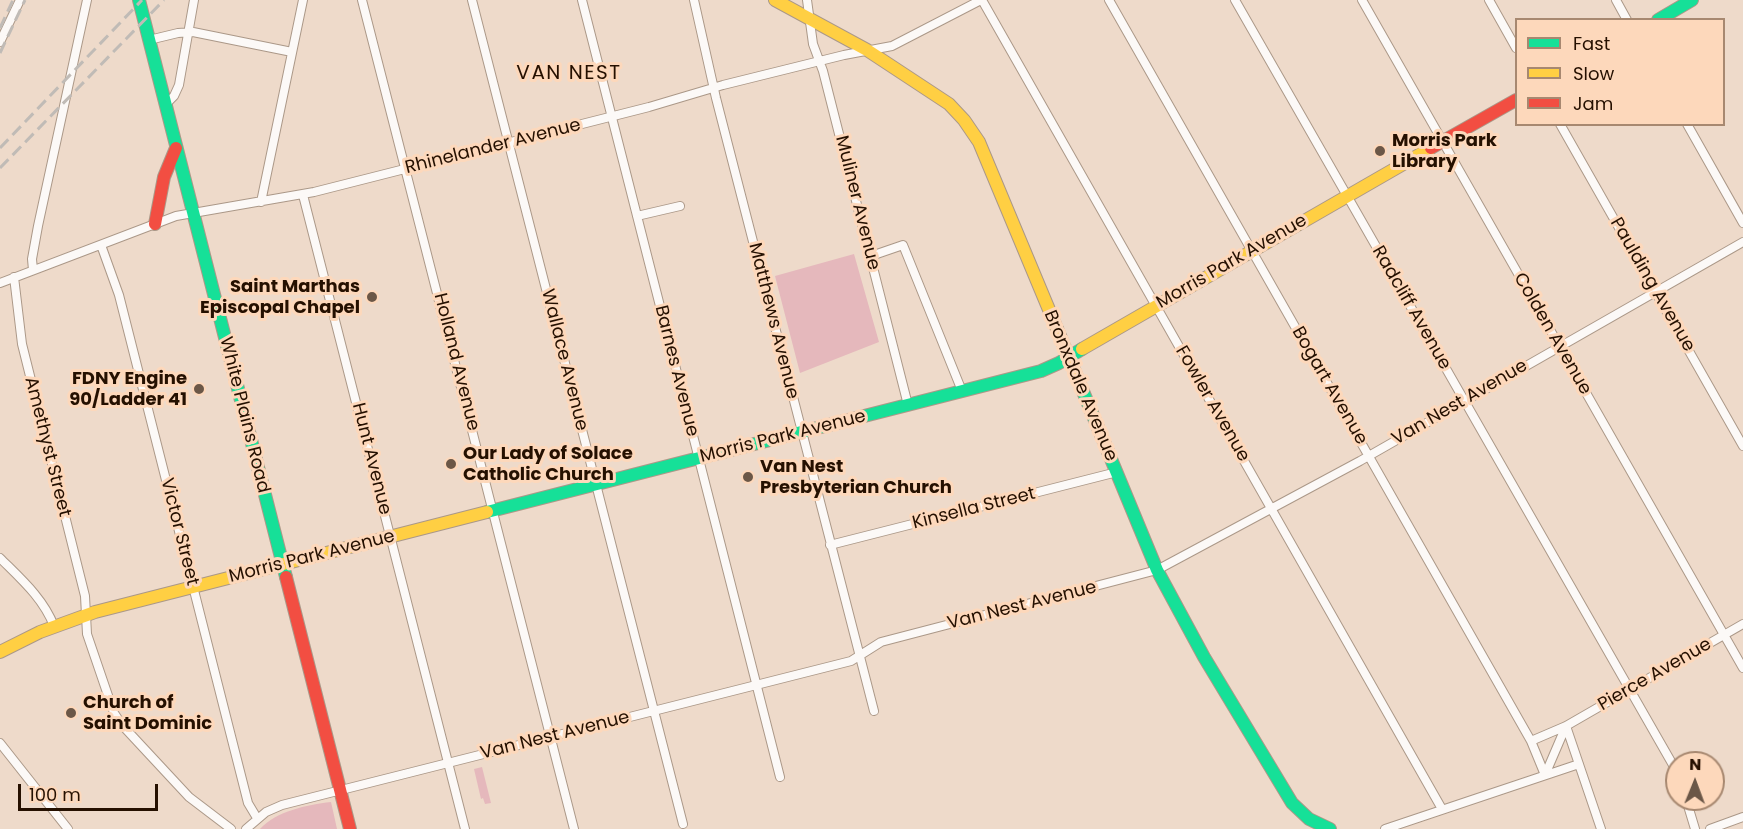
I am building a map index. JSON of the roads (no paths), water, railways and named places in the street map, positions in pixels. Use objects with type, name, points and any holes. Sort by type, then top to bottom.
[{"type":"main road","name":"White Plains Road","points":[[139,0],[350,829]]},
{"type":"main road","name":"Bronxdale Avenue","points":[[775,0],[867,50],[949,104],[964,120],[979,142],[1157,570],[1204,657],[1292,803],[1309,819],[1330,829]]},
{"type":"main road","points":[[1661,18],[1692,0]]},
{"type":"main road","name":"Morris Park Avenue","points":[[0,652],[54,626],[86,615],[1035,373],[1054,366],[1515,101]]},
{"type":"main road","points":[[155,224],[164,177],[176,148]]},
{"type":"street","points":[[0,42],[20,0]]},
{"type":"street","points":[[33,270],[32,259],[38,226],[87,0]]},
{"type":"street","points":[[165,105],[177,90],[194,0]]},
{"type":"street","points":[[261,202],[303,0]]},
{"type":"street","name":"Holland Avenue","points":[[362,0],[574,829]]},
{"type":"street","name":"Wallace Avenue","points":[[472,0],[682,824]]},
{"type":"street","name":"Barnes Avenue","points":[[582,0],[780,777]]},
{"type":"street","name":"Matthews Avenue","points":[[694,0],[713,87],[874,711]]},
{"type":"street","name":"Muliner Avenue","points":[[807,0],[813,44],[871,256],[908,405]]},
{"type":"street","name":"Rhinelander Avenue","points":[[0,283],[155,224],[192,213],[303,195],[612,117],[713,87],[902,42],[982,0]]},
{"type":"street","name":"Fowler Avenue","points":[[982,0],[1442,809]]},
{"type":"street","name":"Bogart Avenue","points":[[1109,0],[1531,741],[1545,775]]},
{"type":"street","name":"Radcliff Avenue","points":[[1235,0],[1665,752]]},
{"type":"street","name":"Colden Avenue","points":[[1362,0],[1743,668]]},
{"type":"street","points":[[1489,0],[1515,46]]},
{"type":"street","points":[[1616,0],[1626,18]]},
{"type":"street","points":[[149,40],[189,32],[292,52]]},
{"type":"street","name":"Paulding Avenue","points":[[1561,126],[1743,446]]},
{"type":"street","points":[[1688,126],[1743,223]]},
{"type":"street","name":"Hunt Avenue","points":[[303,195],[465,829]]},
{"type":"street","points":[[637,216],[680,206]]},
{"type":"street","name":"Van Nest Avenue","points":[[246,829],[257,818],[276,807],[850,660],[859,657],[881,642],[1157,570],[1369,456],[1743,242]]},
{"type":"street","name":"Victor Street","points":[[101,245],[118,295],[248,803],[257,818]]},
{"type":"street","points":[[871,256],[903,245],[962,391]]},
{"type":"street","name":"Amethyst Street","points":[[14,277],[22,344],[85,596],[87,634],[106,695],[117,719],[189,796],[231,829]]},
{"type":"street","name":"Kinsella Street","points":[[830,545],[1117,472]]},
{"type":"street","points":[[0,558],[39,598],[54,626]]},
{"type":"street","name":"Pierce Avenue","points":[[1531,741],[1566,726],[1743,624]]},
{"type":"street","points":[[1545,775],[1566,726]]},
{"type":"street","points":[[1566,726],[1601,829]]},
{"type":"street","points":[[0,743],[68,829]]},
{"type":"street","points":[[1385,829],[1579,764]]},
{"type":"street","points":[[1690,811],[1695,829]]},
{"type":"street","points":[[1710,829],[1743,817]]},
{"type":"railway","points":[[0,28],[13,0]]},
{"type":"railway","points":[[0,53],[25,0]]},
{"type":"railway","points":[[0,148],[142,0]]},
{"type":"railway","points":[[0,168],[164,0]]},
{"type":"place","name":"Morris Park Library","points":[[1380,151]]},
{"type":"place","name":"Saint Marthas Episcopal Chapel","points":[[372,297]]},
{"type":"place","name":"FDNY Engine 90/Ladder 41","points":[[199,389]]},
{"type":"place","name":"Our Lady of Solace Catholic Church","points":[[451,464]]},
{"type":"place","name":"Van Nest Presbyterian Church","points":[[748,477]]},
{"type":"place","name":"Church of Saint Dominic","points":[[71,713]]},
{"type":"district","name":"VAN NEST","points":[[569,74]]}]
